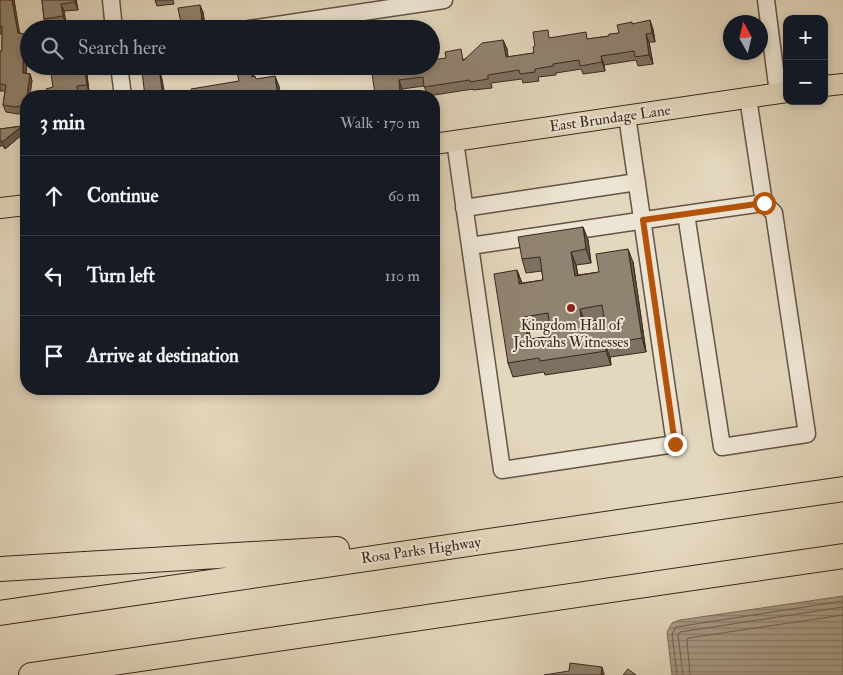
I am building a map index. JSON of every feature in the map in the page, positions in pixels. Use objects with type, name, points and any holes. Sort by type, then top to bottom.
[{"type":"highway","name":"Rosa Parks Highway","points":[[0,613],[843,490]]},
{"type":"highway","points":[[0,569],[363,547],[401,553]]},
{"type":"highway","points":[[31,675],[843,556]]},
{"type":"highway","points":[[137,675],[186,666],[247,644]]},
{"type":"main road","points":[[828,86],[843,84]]},
{"type":"main road","name":"East Brundage Lane","points":[[440,143],[783,93]]},
{"type":"main road","points":[[0,208],[20,206]]},
{"type":"street","points":[[110,0],[113,20]]},
{"type":"street","points":[[310,20],[444,0]]},
{"type":"street","points":[[766,0],[783,93]]},
{"type":"street","points":[[120,75],[122,90]]},
{"type":"street","points":[[686,214],[722,447],[807,434],[774,213],[764,203],[748,98]]},
{"type":"street","points":[[455,141],[502,470],[675,444],[627,116]]},
{"type":"street","points":[[464,208],[637,182]]},
{"type":"street","points":[[470,246],[764,203]]},
{"type":"water","points":[[843,596],[843,675],[672,675],[667,632],[672,623],[680,620]]},
{"type":"building","points":[[0,0],[12,0],[18,33],[20,33],[20,75],[30,75],[28,90],[20,90],[20,106],[3,105],[6,85],[0,84],[2,26],[0,27]]},
{"type":"building","points":[[42,0],[75,0],[75,2],[61,4],[63,16],[44,19]]},
{"type":"building","points":[[200,5],[202,20],[180,20],[178,8]]},
{"type":"building","points":[[650,20],[652,33],[646,34],[649,55],[635,57],[634,51],[601,56],[602,62],[580,66],[579,60],[553,64],[553,66],[535,69],[535,72],[520,74],[519,70],[488,75],[488,79],[424,87],[423,77],[399,80],[400,90],[374,90],[372,75],[440,75],[440,59],[446,58],[445,52],[461,49],[463,61],[482,43],[503,40],[506,57],[534,53],[533,32],[548,30],[549,38],[586,32],[587,39],[619,33],[617,25],[632,22],[632,24]]},
{"type":"building","points":[[51,75],[85,75],[87,85],[77,86],[77,90],[46,90],[53,87]]},
{"type":"building","points":[[142,75],[160,75],[162,90],[144,90]]},
{"type":"building","points":[[238,75],[252,75],[256,79],[275,76],[277,90],[191,89],[239,81]]},
{"type":"building","points":[[20,126],[2,142],[0,139],[0,129]]},
{"type":"building","name":"Kingdom Hall of Jehovahs Witnesses","points":[[583,227],[586,249],[571,252],[575,276],[599,272],[596,254],[628,249],[642,338],[605,344],[606,351],[540,361],[539,358],[508,363],[494,274],[517,270],[519,284],[543,280],[540,257],[522,259],[518,237]],"holes":[[[602,305],[606,328],[583,332],[580,309]],[[548,313],[551,336],[528,340],[524,317]]]},
{"type":"building","points":[[570,663],[602,667],[601,675],[544,675],[569,671]]},
{"type":"building","points":[[628,669],[636,675],[623,675]]},
{"type":"place","name":"Kingdom Hall of Jehovahs Witnesses","points":[[571,308]]},
{"type":"route","points":[[675,444],[643,220],[764,203]]}]
